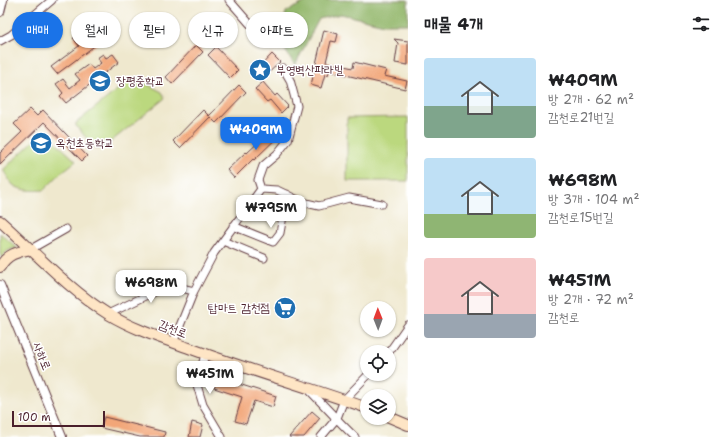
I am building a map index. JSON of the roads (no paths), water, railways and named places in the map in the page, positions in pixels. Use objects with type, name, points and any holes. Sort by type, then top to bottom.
[{"type":"main road","name":"감천로","points":[[0,221],[61,277],[108,314],[131,326],[173,343],[360,406]]},
{"type":"main road","points":[[0,267],[6,258],[14,252],[31,249]]},
{"type":"main road","points":[[396,420],[408,425]]},
{"type":"street","points":[[0,12],[3,0]]},
{"type":"street","points":[[0,41],[11,35],[52,0]]},
{"type":"street","points":[[229,0],[246,19]]},
{"type":"street","points":[[261,190],[258,180],[263,166],[288,140],[297,106],[290,80],[283,68]]},
{"type":"street","points":[[261,190],[277,190],[302,202],[319,206],[349,198],[382,204]]},
{"type":"street","points":[[173,343],[194,291],[214,253],[261,190]]},
{"type":"street","points":[[233,226],[273,242],[280,233],[287,194]]},
{"type":"street","points":[[31,249],[66,229]]},
{"type":"street","points":[[223,241],[264,258]]},
{"type":"street","name":"사하로","points":[[0,285],[62,437]]},
{"type":"street","points":[[108,314],[168,285],[194,291]]},
{"type":"street","points":[[394,345],[408,325]]},
{"type":"street","points":[[205,354],[197,385],[203,405],[222,437]]},
{"type":"street","points":[[321,437],[337,418],[344,400],[362,381]]},
{"type":"street","points":[[306,387],[355,437]]},
{"type":"place","name":"부영벽산파라빌","points":[[260,70]]},
{"type":"place","name":"장평중학교","points":[[100,81]]},
{"type":"place","name":"옥천초등학교","points":[[41,143]]},
{"type":"place","name":"탑마트 감천점","points":[[285,308]]}]
